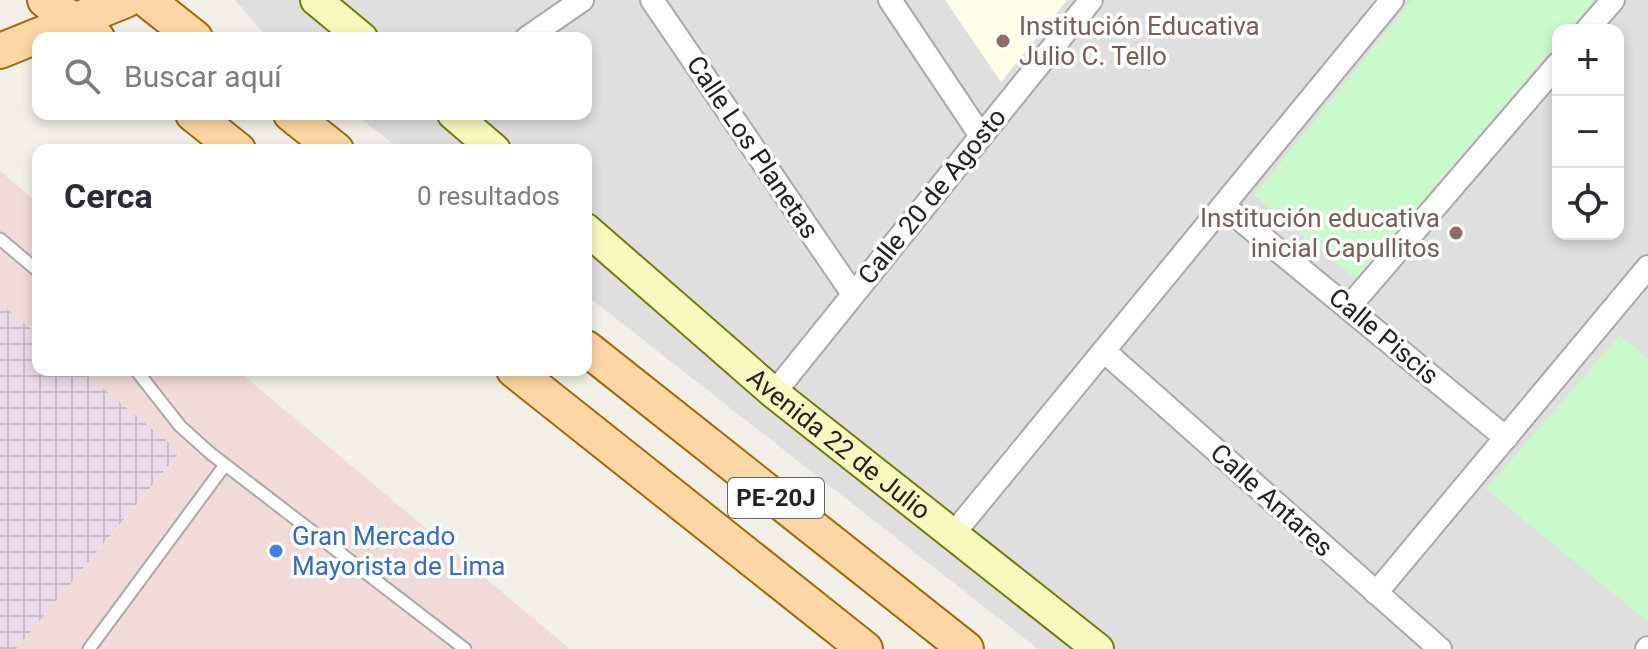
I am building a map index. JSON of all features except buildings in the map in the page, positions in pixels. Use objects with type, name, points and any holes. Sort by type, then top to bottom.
[{"type":"main road","points":[[45,0],[73,32],[126,0]]},
{"type":"main road","points":[[147,0],[187,32]]},
{"type":"main road","points":[[0,51],[32,43]]},
{"type":"main road","points":[[200,120],[230,144]]},
{"type":"main road","points":[[298,120],[328,144]]},
{"type":"main road","name":"PE-20J","points":[[592,353],[966,649]]},
{"type":"main road","name":"PE-20J","points":[[522,376],[865,649]]},
{"type":"street","points":[[316,0],[355,32]]},
{"type":"street","points":[[536,32],[582,0]]},
{"type":"street","name":"Calle Los Planetas","points":[[652,0],[853,294]]},
{"type":"street","points":[[890,0],[981,136]]},
{"type":"street","name":"Calle 20 de Agosto","points":[[774,393],[1091,0]]},
{"type":"street","points":[[954,533],[1392,0]]},
{"type":"street","points":[[1592,24],[1613,0]]},
{"type":"street","points":[[0,71],[32,48]]},
{"type":"street","points":[[1349,307],[1552,71]]},
{"type":"street","points":[[462,120],[488,144]]},
{"type":"street","name":"Calle Piscis","points":[[1224,206],[1506,438]]},
{"type":"street","name":"Avenida 22 de Julio","points":[[592,234],[774,393],[1098,649]]},
{"type":"street","points":[[1376,593],[1648,267]]},
{"type":"street","name":"Calle Antares","points":[[1104,351],[1440,649]]},
{"type":"lane","points":[[0,239],[32,266]]},
{"type":"lane","points":[[141,376],[180,426],[225,465],[465,649]]},
{"type":"lane","points":[[89,649],[225,465]]},
{"type":"shaded area","points":[[235,0],[1648,0],[1648,649],[1038,649],[592,300],[592,144],[393,144],[363,120],[592,120],[592,32],[263,32]]},
{"type":"shaded area","name":"Institución Educativa Julio C. Tello","points":[[945,0],[1067,0],[1001,82]]},
{"type":"shaded area","points":[[0,171],[32,198],[32,330],[0,303]]},
{"type":"shaded area","points":[[0,303],[32,330],[32,376],[88,376],[180,452],[16,649],[0,649]]},
{"type":"shaded area","name":"Gran Mercado Mayorista de Lima","points":[[88,376],[244,376],[570,649],[16,649],[180,453]]},
{"type":"green space","points":[[1412,0],[1594,0],[1574,24],[1552,24],[1552,49],[1356,279],[1254,195]]},
{"type":"green space","points":[[1620,335],[1648,359],[1648,622],[1486,489]]},
{"type":"place","name":"Institución Educativa Julio C. Tello","points":[[1003,41]]},
{"type":"place","name":"Institución educativa inicial Capullitos","points":[[1456,233]]},
{"type":"place","name":"Gran Mercado Mayorista de Lima","points":[[276,551]]}]
